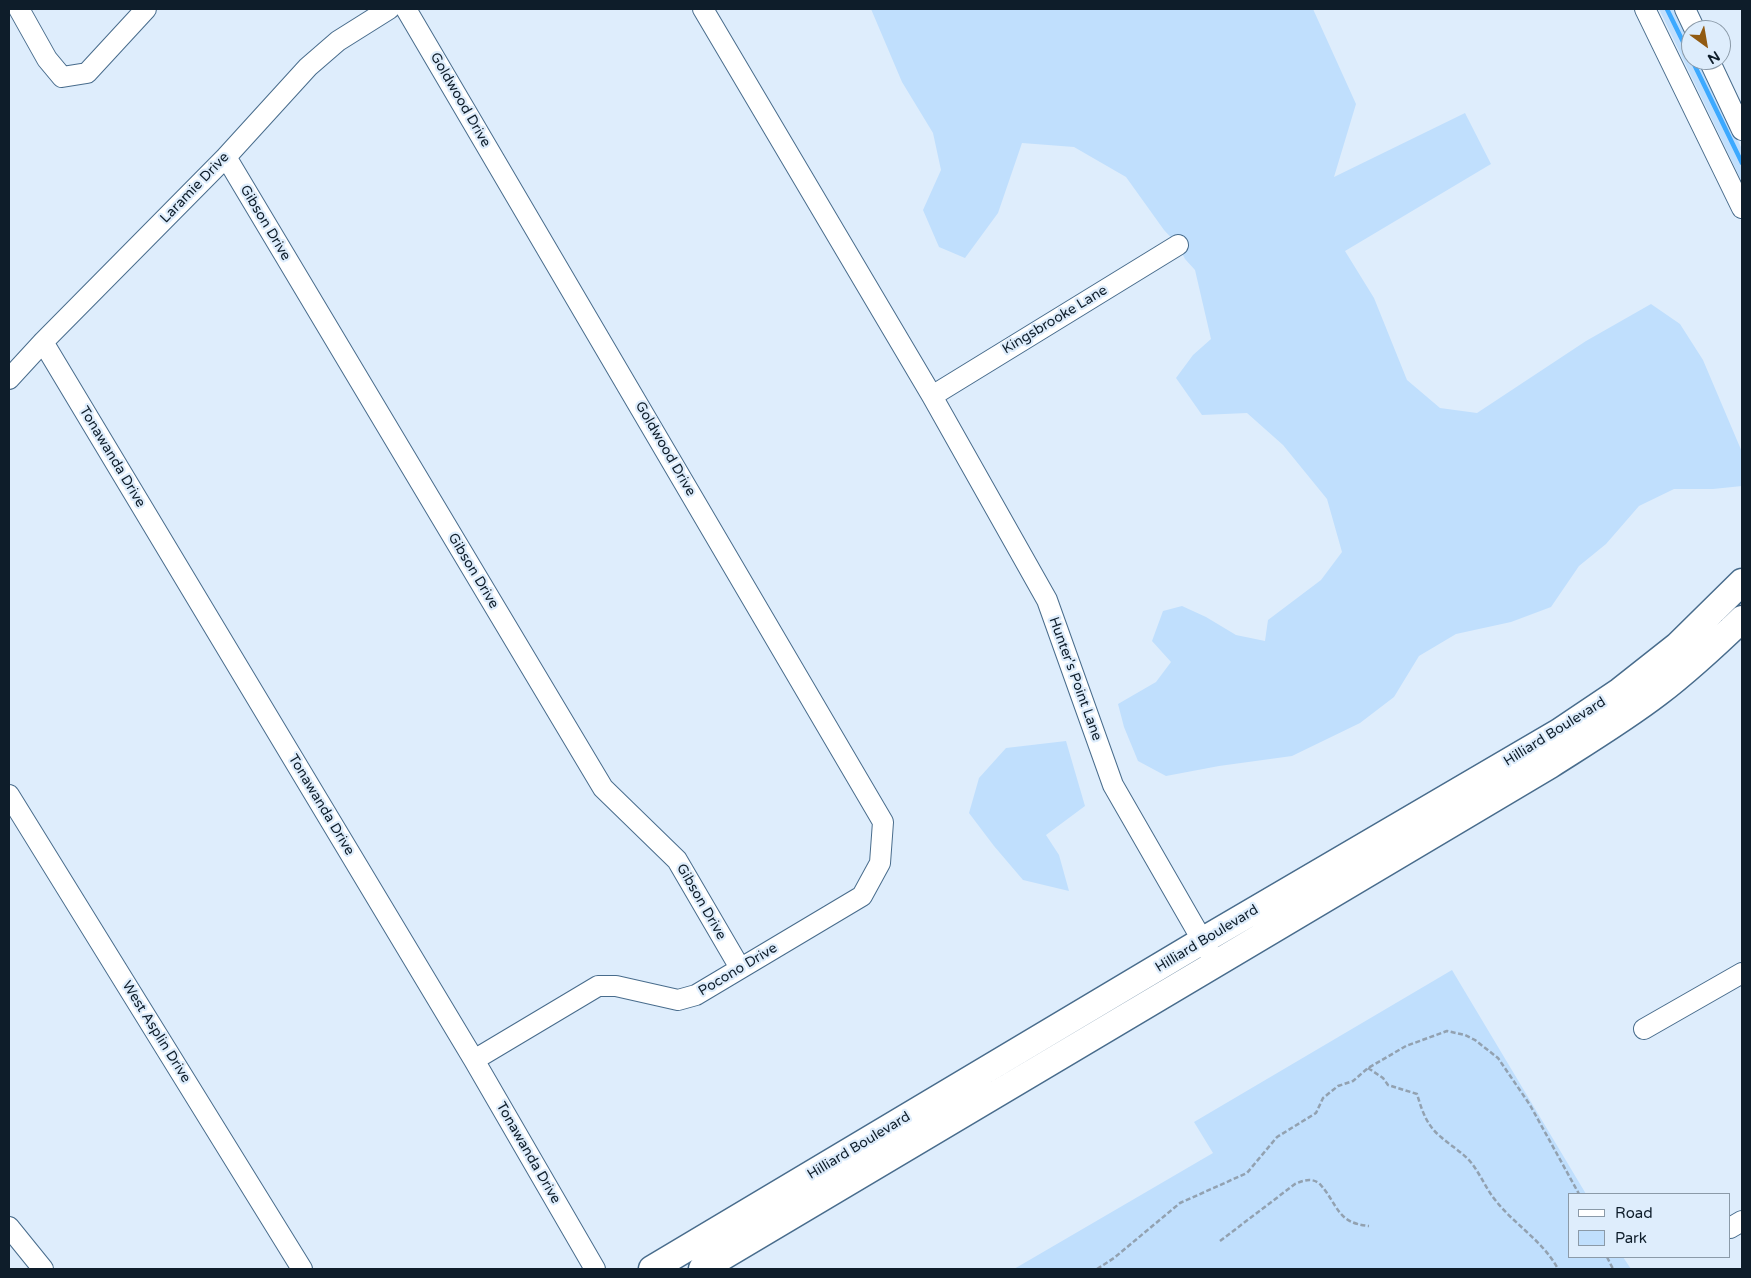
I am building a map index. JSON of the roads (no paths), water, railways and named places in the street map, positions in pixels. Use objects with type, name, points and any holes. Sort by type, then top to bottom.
[{"type":"main road","name":"Hilliard Boulevard","points":[[702,1269],[1566,727],[1620,691],[1677,646],[1742,582]]},
{"type":"main road","name":"Hilliard Boulevard","points":[[652,1269],[1209,952],[1550,765],[1614,724],[1666,687],[1742,620]]},
{"type":"street","points":[[19,9],[47,58],[62,76],[87,73],[146,9]]},
{"type":"street","name":"Laramie Drive","points":[[9,380],[43,342],[226,157],[308,67],[338,41],[389,9]]},
{"type":"street","name":"Goldwood Drive","points":[[406,9],[883,822],[880,863],[862,896]]},
{"type":"street","name":"Hunter's Point Lane","points":[[703,9],[932,396],[1047,600],[1113,785],[1209,952]]},
{"type":"street","points":[[1645,9],[1742,208]]},
{"type":"street","points":[[1715,70],[1742,130]]},
{"type":"street","name":"Gibson Drive","points":[[226,157],[603,788],[677,860],[740,968]]},
{"type":"street","name":"Kingsbrooke Lane","points":[[932,396],[1178,245]]},
{"type":"street","name":"Tonawanda Drive","points":[[43,342],[474,1060],[595,1269]]},
{"type":"street","name":"West Asplin Drive","points":[[9,795],[302,1269]]},
{"type":"street","name":"Pocono Drive","points":[[474,1060],[598,986],[616,986],[678,1000],[696,995],[862,896]]},
{"type":"street","points":[[1644,1029],[1742,972]]},
{"type":"street","points":[[1731,1227],[1742,1221]]},
{"type":"street","points":[[9,1227],[43,1269]]},
{"type":"waterway","points":[[1667,9],[1681,38]]},
{"type":"waterway","points":[[1697,70],[1742,163]]}]
